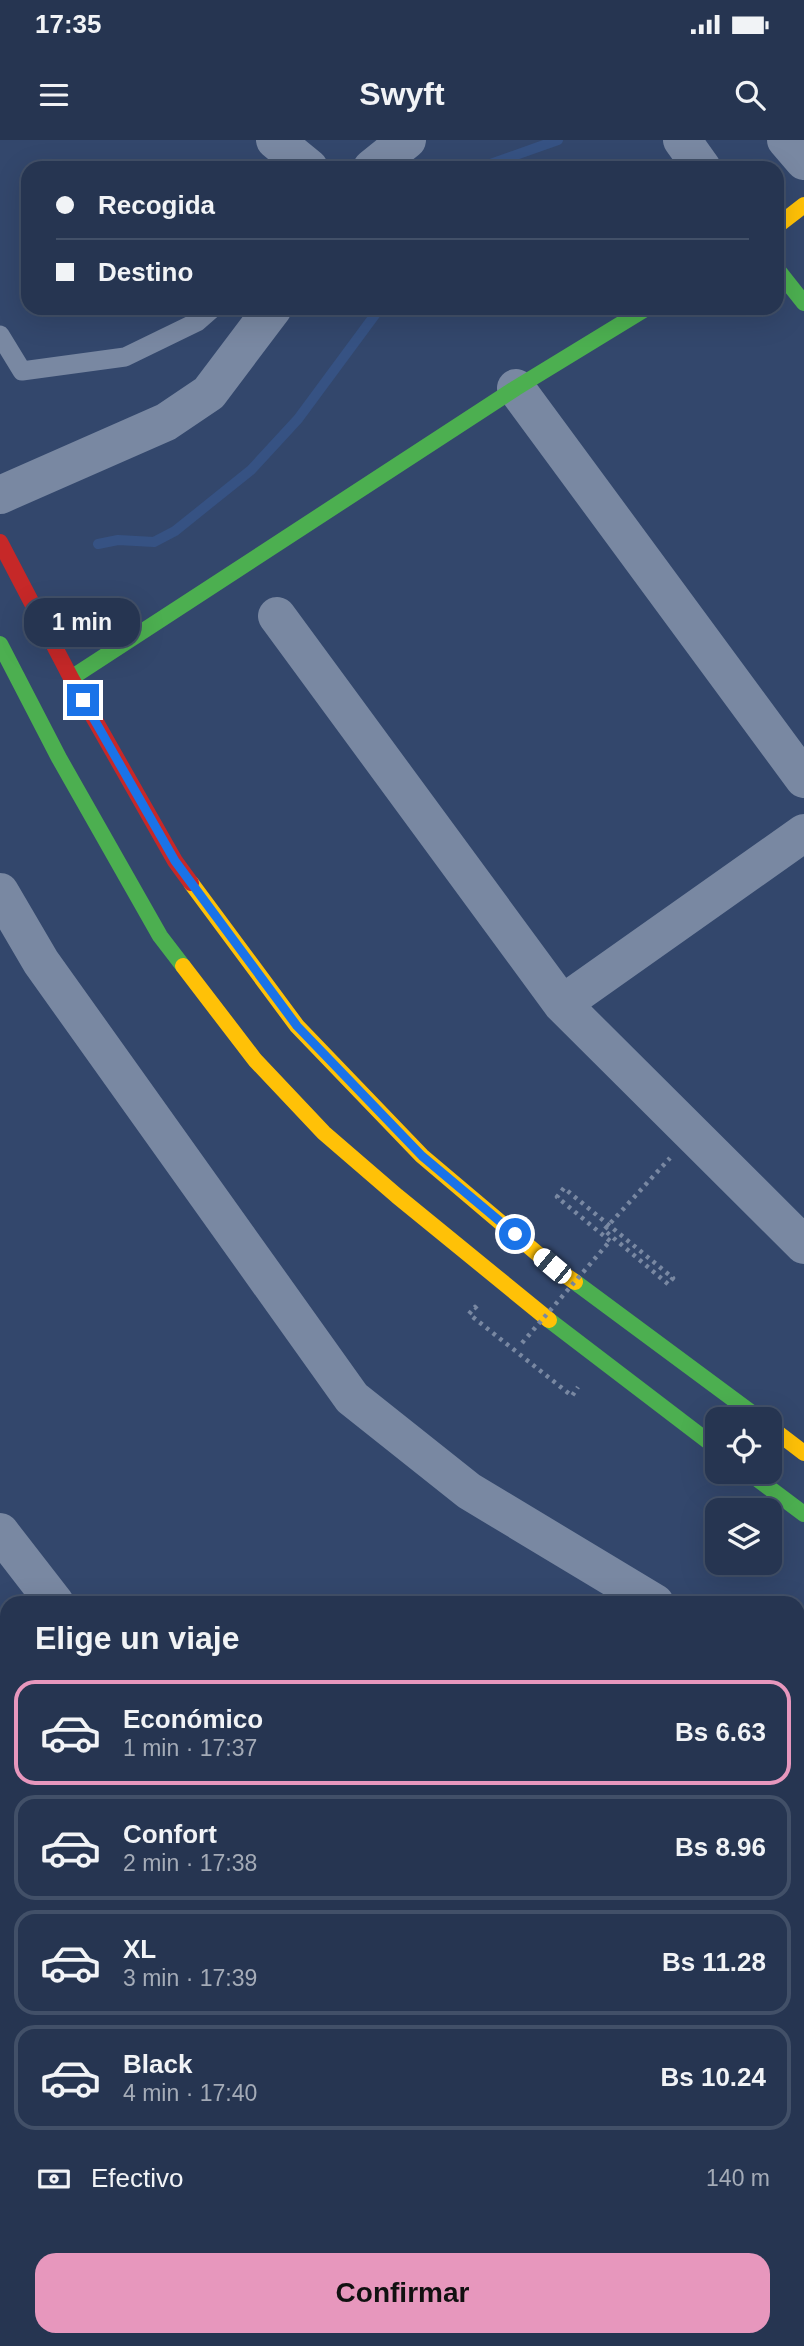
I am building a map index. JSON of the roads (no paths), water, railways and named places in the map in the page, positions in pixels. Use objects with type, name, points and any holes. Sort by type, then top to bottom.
[{"type":"main road","points":[[784,221],[804,205]]},
{"type":"main road","points":[[784,278],[804,303]]},
{"type":"main road","points":[[71,678],[516,388],[636,315]]},
{"type":"main road","points":[[0,542],[71,678],[175,861],[297,1026],[422,1156],[552,1266],[744,1407]]},
{"type":"main road","points":[[0,644],[59,758],[160,936],[256,1060],[324,1133],[397,1196],[532,1307],[705,1439]]},
{"type":"main road","points":[[782,1436],[804,1452]]},
{"type":"main road","points":[[764,1484],[804,1514]]},
{"type":"street","points":[[275,140],[300,161]]},
{"type":"street","points":[[381,161],[407,140]]},
{"type":"street","points":[[682,140],[697,161]]},
{"type":"street","points":[[786,140],[804,161]]},
{"type":"street","points":[[0,495],[166,422],[209,393],[268,315]]},
{"type":"street","points":[[516,388],[804,779]]},
{"type":"street","points":[[277,616],[562,1004],[804,1245]]},
{"type":"street","points":[[562,1004],[804,834]]},
{"type":"street","points":[[0,892],[41,962],[352,1398],[469,1491],[643,1596]]},
{"type":"street","points":[[0,1532],[50,1596]]},
{"type":"lane","points":[[0,335],[22,371],[125,356],[197,322],[206,315]]},
{"type":"waterway","points":[[499,161],[558,140]]},
{"type":"waterway","points":[[98,544],[118,540],[154,542],[175,531],[251,470],[298,419],[375,315]]}]
